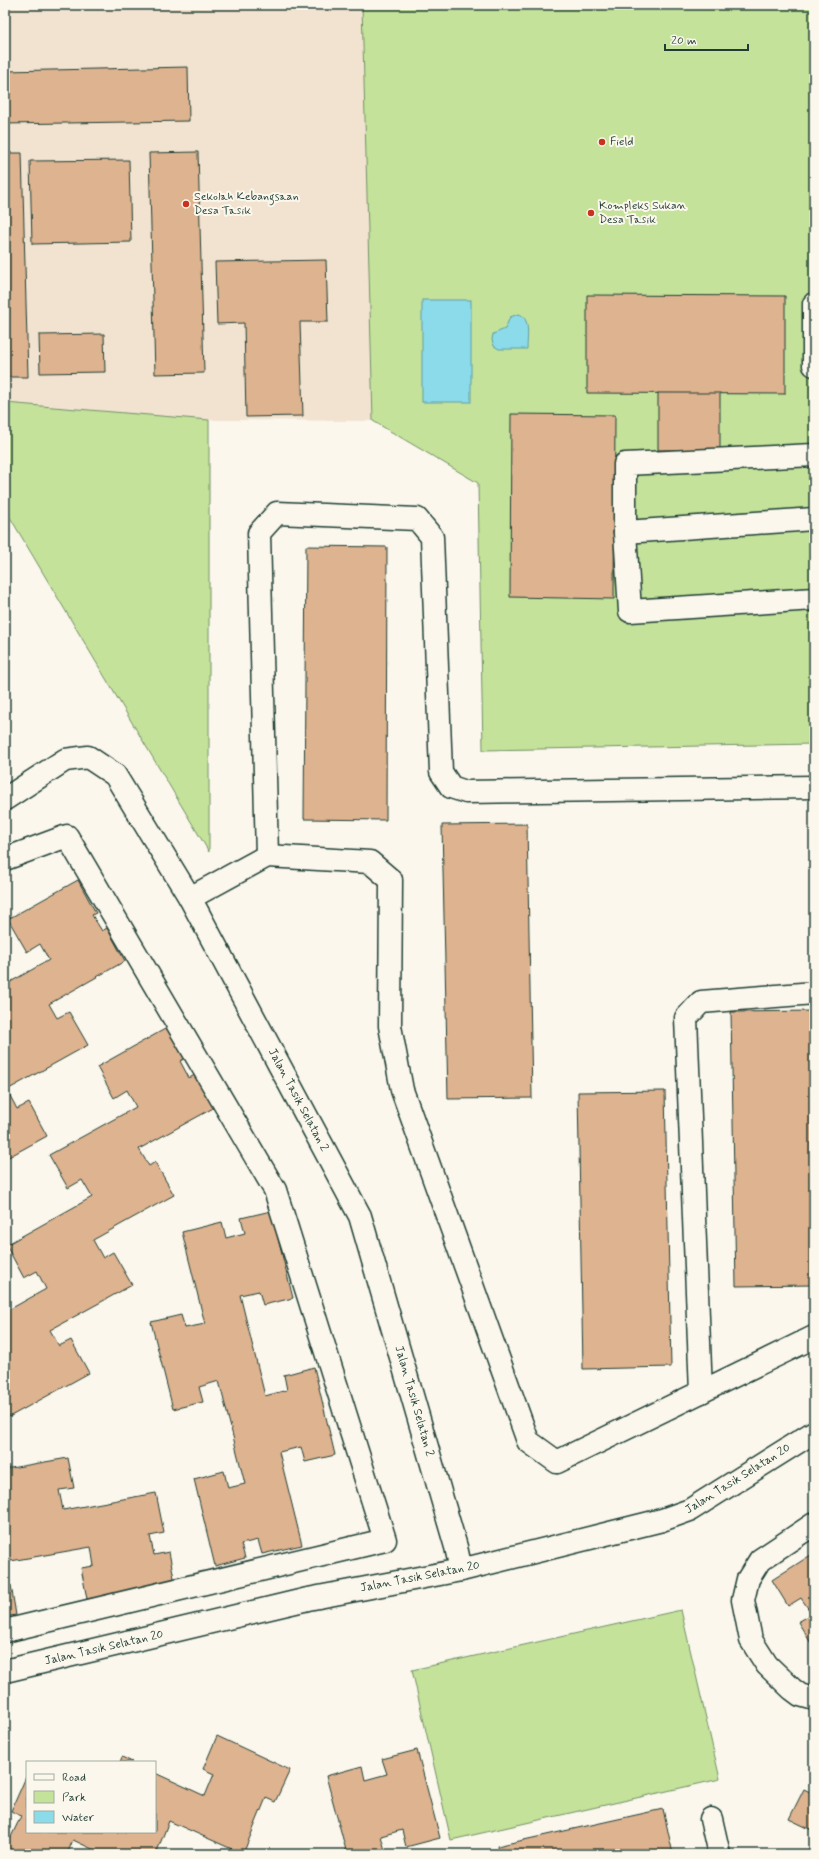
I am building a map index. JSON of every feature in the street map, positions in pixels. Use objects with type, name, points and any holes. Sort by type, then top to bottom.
[{"type":"street","points":[[814,304],[814,365]]},
{"type":"street","points":[[814,454],[625,464],[625,532],[630,611],[814,598]]},
{"type":"street","points":[[267,856],[259,533],[277,513],[417,519],[432,537],[441,772],[451,787],[466,792],[814,787]]},
{"type":"street","points":[[625,532],[814,518]]},
{"type":"street","name":"Jalan Tasik Selatan 2","points":[[5,799],[65,760],[88,757],[114,775],[190,898],[360,1216],[454,1540],[461,1570]]},
{"type":"street","points":[[5,859],[67,836],[275,1190],[385,1540],[5,1631]]},
{"type":"street","points":[[190,898],[267,856],[370,862],[391,880],[390,1026],[402,1090],[528,1441],[557,1462],[814,1337]]},
{"type":"street","points":[[701,1392],[686,1018],[701,1002],[814,993]]},
{"type":"street","name":"Jalan Tasik Selatan 20","points":[[5,1671],[308,1599],[461,1570],[662,1520],[690,1510],[814,1432]]},
{"type":"street","points":[[814,1524],[760,1560],[748,1579],[743,1600],[751,1640],[767,1664],[800,1695],[814,1699]]},
{"type":"street","points":[[711,1819],[719,1854]]},
{"type":"shaded area","name":"Sekolah Kebangsaan Desa Tasik","points":[[5,5],[362,5],[373,421],[209,420],[5,403]]},
{"type":"green space","name":"Kompleks Sukan Desa Tasik","points":[[362,5],[814,5],[814,744],[483,750],[478,483],[373,421]]},
{"type":"green space","points":[[5,403],[209,420],[209,852],[5,509]]},
{"type":"green space","points":[[681,1610],[720,1779],[451,1840],[412,1670]]},
{"type":"water","points":[[422,300],[471,300],[471,402],[422,402]]},
{"type":"water","points":[[519,314],[523,316],[527,324],[527,349],[499,349],[494,346],[492,340],[493,334],[505,329],[510,317]]},
{"type":"building","points":[[188,67],[189,121],[5,124],[5,71]]},
{"type":"building","points":[[198,152],[204,373],[155,374],[149,153]]},
{"type":"building","points":[[5,153],[22,153],[28,377],[5,377]]},
{"type":"building","points":[[129,160],[131,242],[32,244],[30,161]]},
{"type":"building","points":[[326,260],[328,322],[300,322],[303,416],[246,417],[244,323],[217,324],[215,262]]},
{"type":"building","points":[[587,295],[785,296],[785,394],[587,393]]},
{"type":"building","points":[[104,334],[105,372],[40,373],[39,335]]},
{"type":"building","points":[[658,393],[720,393],[720,450],[658,450]]},
{"type":"building","points":[[511,414],[615,415],[614,599],[510,597]]},
{"type":"building","points":[[306,546],[387,547],[386,820],[304,819]]},
{"type":"building","points":[[527,824],[532,1098],[448,1099],[442,825]]},
{"type":"building","points":[[78,880],[96,913],[92,915],[102,931],[107,928],[125,961],[49,1004],[57,1018],[69,1012],[88,1045],[7,1090],[17,1109],[29,1103],[47,1136],[5,1159],[5,985],[49,960],[40,944],[27,952],[8,919]]},
{"type":"building","points":[[814,1011],[814,1285],[736,1286],[731,1012]]},
{"type":"building","points":[[174,1024],[192,1055],[180,1061],[189,1078],[199,1073],[217,1106],[139,1149],[149,1166],[155,1162],[174,1195],[93,1240],[103,1258],[113,1252],[132,1285],[50,1330],[59,1346],[71,1340],[89,1373],[9,1417],[5,1409],[5,1312],[46,1289],[37,1271],[24,1278],[6,1245],[92,1197],[82,1180],[68,1188],[49,1155],[136,1107],[127,1090],[114,1098],[97,1067]]},
{"type":"building","points":[[665,1091],[671,1367],[583,1369],[578,1092]]},
{"type":"building","points":[[271,1211],[293,1298],[263,1305],[259,1291],[240,1295],[265,1396],[287,1390],[284,1375],[314,1367],[335,1455],[305,1462],[301,1447],[279,1452],[302,1545],[262,1554],[258,1540],[241,1544],[245,1558],[215,1566],[194,1479],[224,1471],[228,1488],[245,1484],[219,1381],[199,1387],[203,1402],[173,1409],[151,1322],[181,1315],[185,1328],[205,1324],[182,1232],[222,1222],[226,1238],[245,1233],[241,1218]]},
{"type":"building","points":[[68,1458],[74,1488],[59,1490],[63,1510],[156,1493],[164,1533],[150,1536],[154,1555],[169,1552],[175,1583],[87,1599],[81,1568],[94,1566],[91,1547],[5,1562],[5,1469]]},
{"type":"building","points":[[814,1553],[814,1648],[798,1622],[812,1614],[801,1598],[788,1606],[772,1580]]},
{"type":"building","points":[[11,1585],[16,1615],[5,1617],[5,1586]]},
{"type":"building","points":[[217,1736],[290,1770],[275,1802],[266,1798],[243,1854],[169,1821],[156,1854],[103,1854],[73,1840],[67,1854],[5,1854],[5,1834],[11,1837],[21,1816],[11,1811],[26,1777],[26,1833],[156,1833],[156,1773],[205,1796],[214,1774],[203,1769]]},
{"type":"building","points":[[417,1750],[440,1838],[406,1847],[402,1830],[381,1836],[386,1854],[347,1854],[326,1776],[362,1766],[365,1780],[387,1774],[382,1759]]},
{"type":"building","points":[[122,1757],[130,1761],[120,1761]]},
{"type":"building","points":[[804,1789],[814,1794],[814,1831],[789,1819]]},
{"type":"building","points":[[663,1809],[673,1854],[490,1854],[498,1852],[497,1846]]},
{"type":"place","name":"Field","points":[[602,142]]},
{"type":"place","name":"Sekolah Kebangsaan Desa Tasik","points":[[186,204]]},
{"type":"place","name":"Kompleks Sukan Desa Tasik","points":[[591,213]]}]
